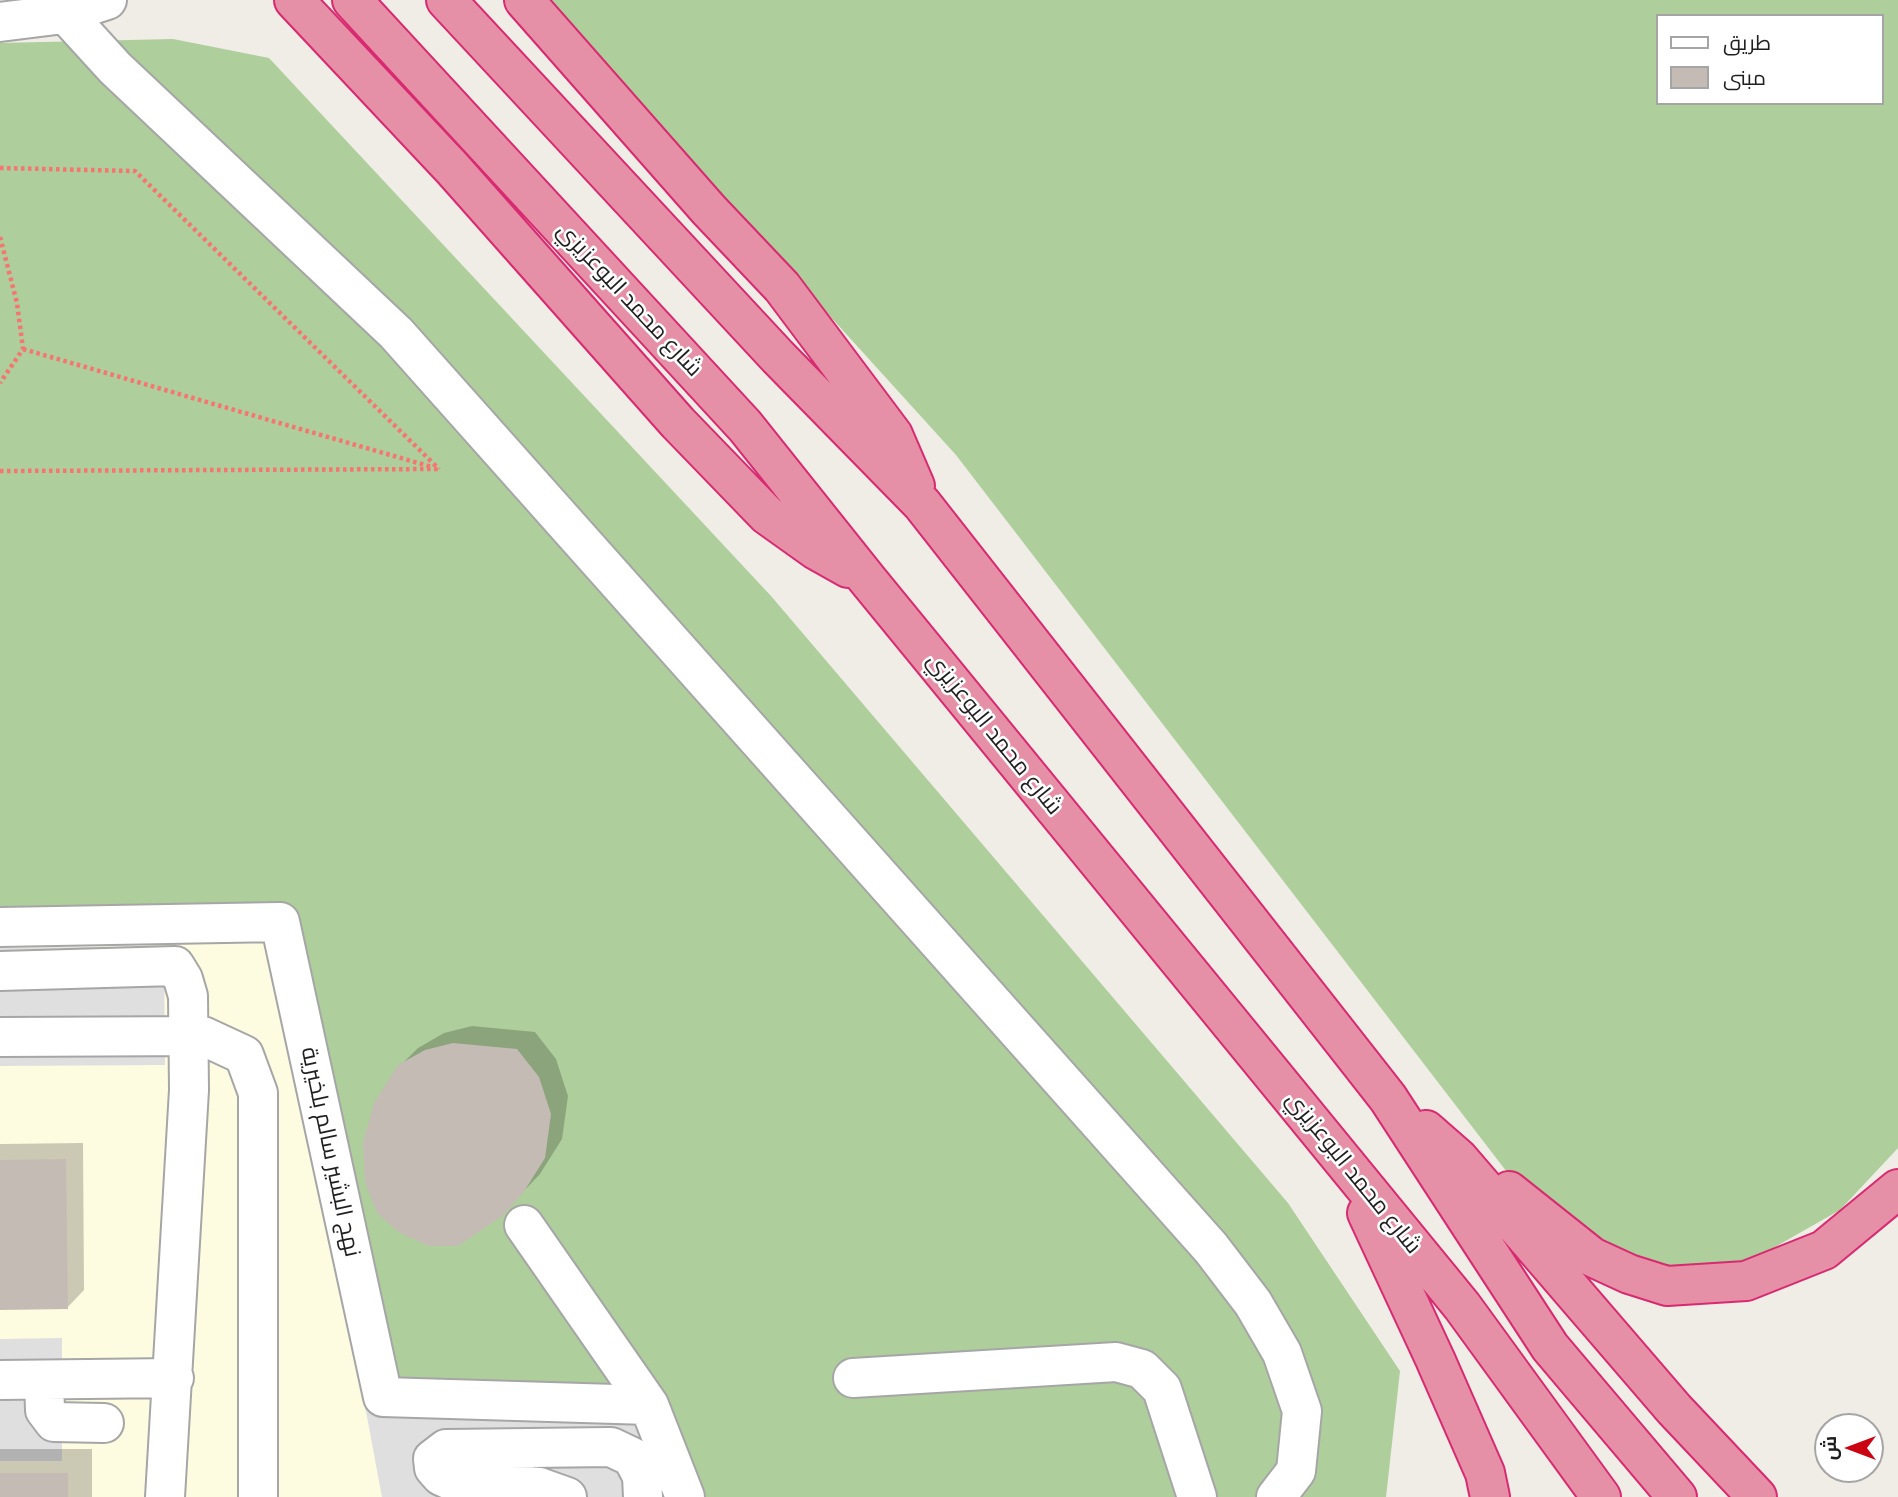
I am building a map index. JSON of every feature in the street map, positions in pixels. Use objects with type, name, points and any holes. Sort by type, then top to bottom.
[{"type":"highway","points":[[294,0],[452,168],[678,423],[767,515],[816,550],[867,579]]},
{"type":"highway","name":"شارع محمد البوعزيزي","points":[[352,0],[745,426],[1462,1306],[1601,1497]]},
{"type":"highway","points":[[446,0],[778,357],[922,504],[1388,1098],[1550,1347],[1676,1497]]},
{"type":"highway","points":[[524,0],[709,209],[782,287],[893,435],[922,504]]},
{"type":"highway","points":[[1388,1098],[1458,1158],[1510,1191],[1592,1256],[1629,1274],[1667,1286],[1746,1281],[1824,1250],[1898,1189]]},
{"type":"highway","points":[[1458,1158],[1674,1409],[1757,1497]]},
{"type":"highway","points":[[1343,1160],[1485,1473],[1490,1497]]},
{"type":"street","points":[[0,22],[58,7],[107,0]]},
{"type":"street","points":[[58,7],[116,68],[396,333],[1211,1248],[1253,1303],[1282,1353],[1302,1411],[1296,1471],[1276,1497]]},
{"type":"street","name":"نهج البشير سالم بلخيرية","points":[[0,927],[280,922],[383,1396],[649,1405]]},
{"type":"street","points":[[0,971],[175,966],[183,979],[188,996],[189,1090],[165,1497]]},
{"type":"street","points":[[0,1037],[203,1036],[244,1055],[258,1093],[258,1497]]},
{"type":"street","points":[[524,1225],[649,1405],[685,1497]]},
{"type":"street","points":[[853,1378],[1116,1362],[1142,1369],[1162,1390],[1197,1497]]},
{"type":"street","points":[[0,1380],[174,1378]]},
{"type":"street","points":[[44,1380],[45,1410],[54,1422],[104,1423]]},
{"type":"street","points":[[567,1497],[539,1487],[450,1480],[433,1468],[433,1460],[446,1449],[611,1447],[632,1457],[642,1476],[643,1497]]},
{"type":"path","points":[[0,168],[135,171],[439,469]]},
{"type":"path","points":[[0,237],[18,303],[23,349],[0,383]]},
{"type":"path","points":[[23,349],[439,469]]},
{"type":"path","points":[[0,471],[439,469]]},
{"type":"shaded area","points":[[280,922],[279,956],[382,1497],[0,1497],[0,927]]},
{"type":"shaded area","points":[[164,946],[165,1065],[0,1066],[0,948]]},
{"type":"shaded area","points":[[62,1338],[62,1461],[0,1461],[0,1339]]},
{"type":"shaded area","points":[[366,1410],[622,1414],[651,1437],[661,1497],[382,1497]]},
{"type":"green space","points":[[543,0],[1898,0],[1898,1148],[1840,1210],[1745,1264],[1674,1272],[1615,1262],[1510,1176],[956,455]]},
{"type":"green space","points":[[173,39],[269,58],[771,596],[1288,1203],[1400,1371],[1386,1497],[661,1497],[622,1414],[366,1410],[276,937],[0,940],[0,43]]},
{"type":"building","points":[[453,1043],[517,1049],[539,1077],[551,1114],[545,1158],[523,1193],[502,1216],[458,1246],[429,1246],[400,1233],[377,1213],[365,1182],[363,1142],[374,1103],[398,1065],[425,1050]]},
{"type":"building","points":[[66,1159],[68,1309],[0,1310],[0,1160]]},
{"type":"building","points":[[0,1473],[68,1473],[68,1497],[0,1497]]}]
